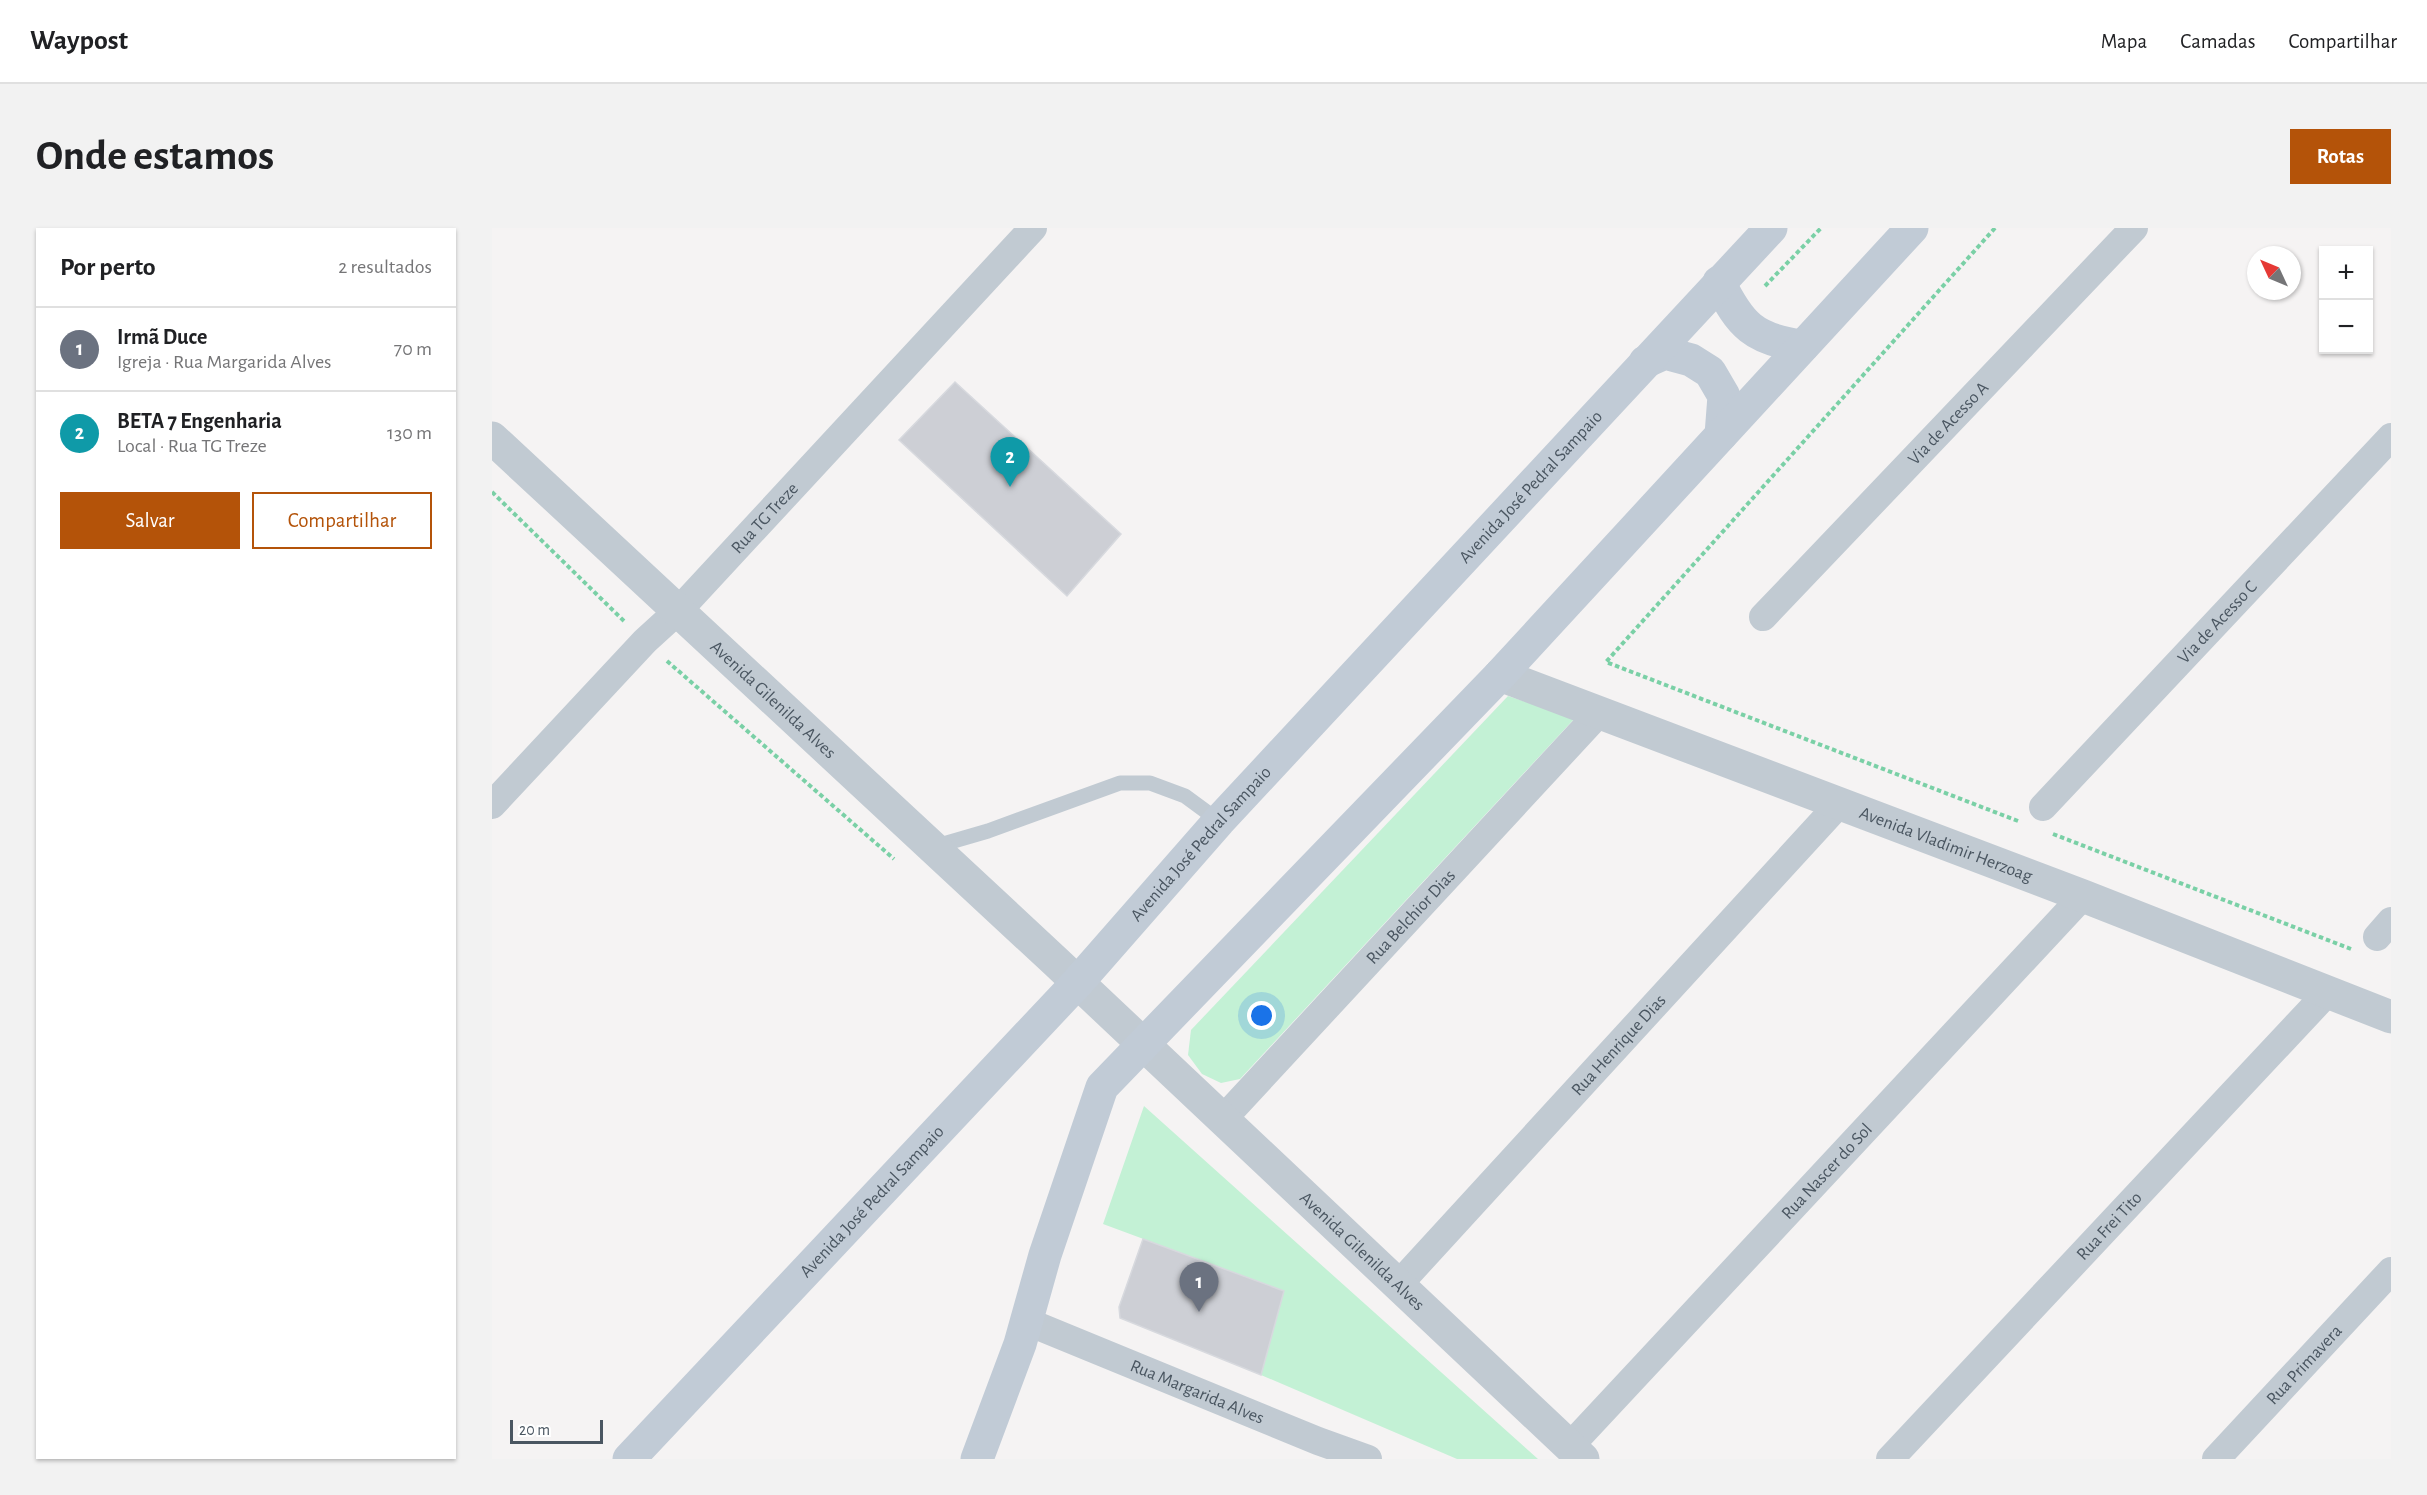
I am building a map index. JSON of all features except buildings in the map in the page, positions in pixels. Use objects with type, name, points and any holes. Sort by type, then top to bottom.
[{"type":"main road","name":"Avenida José Pedral Sampaio","points":[[629,1459],[1066,972],[1220,821],[1771,228]]},
{"type":"main road","points":[[976,1459],[1028,1322],[1045,1255],[1102,1087],[1500,675],[1912,228]]},
{"type":"main road","points":[[1719,282],[1732,309],[1743,322],[1762,336],[1780,343],[1803,346]]},
{"type":"main road","points":[[1645,362],[1665,353],[1691,360],[1710,372],[1724,396],[1721,435]]},
{"type":"street","name":"Rua TG Treze","points":[[492,804],[645,641],[678,610],[1033,228]]},
{"type":"street","name":"Via de Acesso A","points":[[1763,617],[2134,228]]},
{"type":"street","name":"Via de Acesso C","points":[[2039,821],[2391,437]]},
{"type":"street","name":"Avenida Gilenilda Alves","points":[[492,438],[933,847],[1577,1452]]},
{"type":"street","name":"Avenida Vladimir Herzoag","points":[[1500,675],[2083,896],[2391,1017]]},
{"type":"street","name":"Rua Belchior Dias","points":[[1223,1119],[1599,712]]},
{"type":"street","name":"Rua Henrique Dias","points":[[1398,1286],[1839,804]]},
{"type":"street","name":"Rua Nascer do Sol","points":[[1577,1452],[2083,896]]},
{"type":"street","name":"Rua Frei Tito","points":[[1890,1459],[2327,993]]},
{"type":"street","name":"Rua Primavera","points":[[2217,1459],[2391,1271]]},
{"type":"street","name":"Rua Margarida Alves","points":[[1028,1322],[1318,1441],[1368,1459]]},
{"type":"lane","points":[[933,847],[988,831],[1120,783],[1150,783],[1185,796],[1220,821]]},
{"type":"path","points":[[1995,228],[1605,662],[2039,821],[2375,937]]},
{"type":"path","points":[[492,492],[645,641],[896,861]]},
{"type":"green space","points":[[1508,696],[1575,718],[1240,1079],[1221,1083],[1202,1074],[1188,1055],[1191,1030]]},
{"type":"green space","points":[[1144,1106],[1538,1459],[1457,1459],[1261,1375],[1284,1291],[1103,1224]]},
{"type":"place","name":"BETA 7 Engenharia","points":[[1010,487]]},
{"type":"place","name":"Irmã Duce","points":[[1199,1312]]}]
